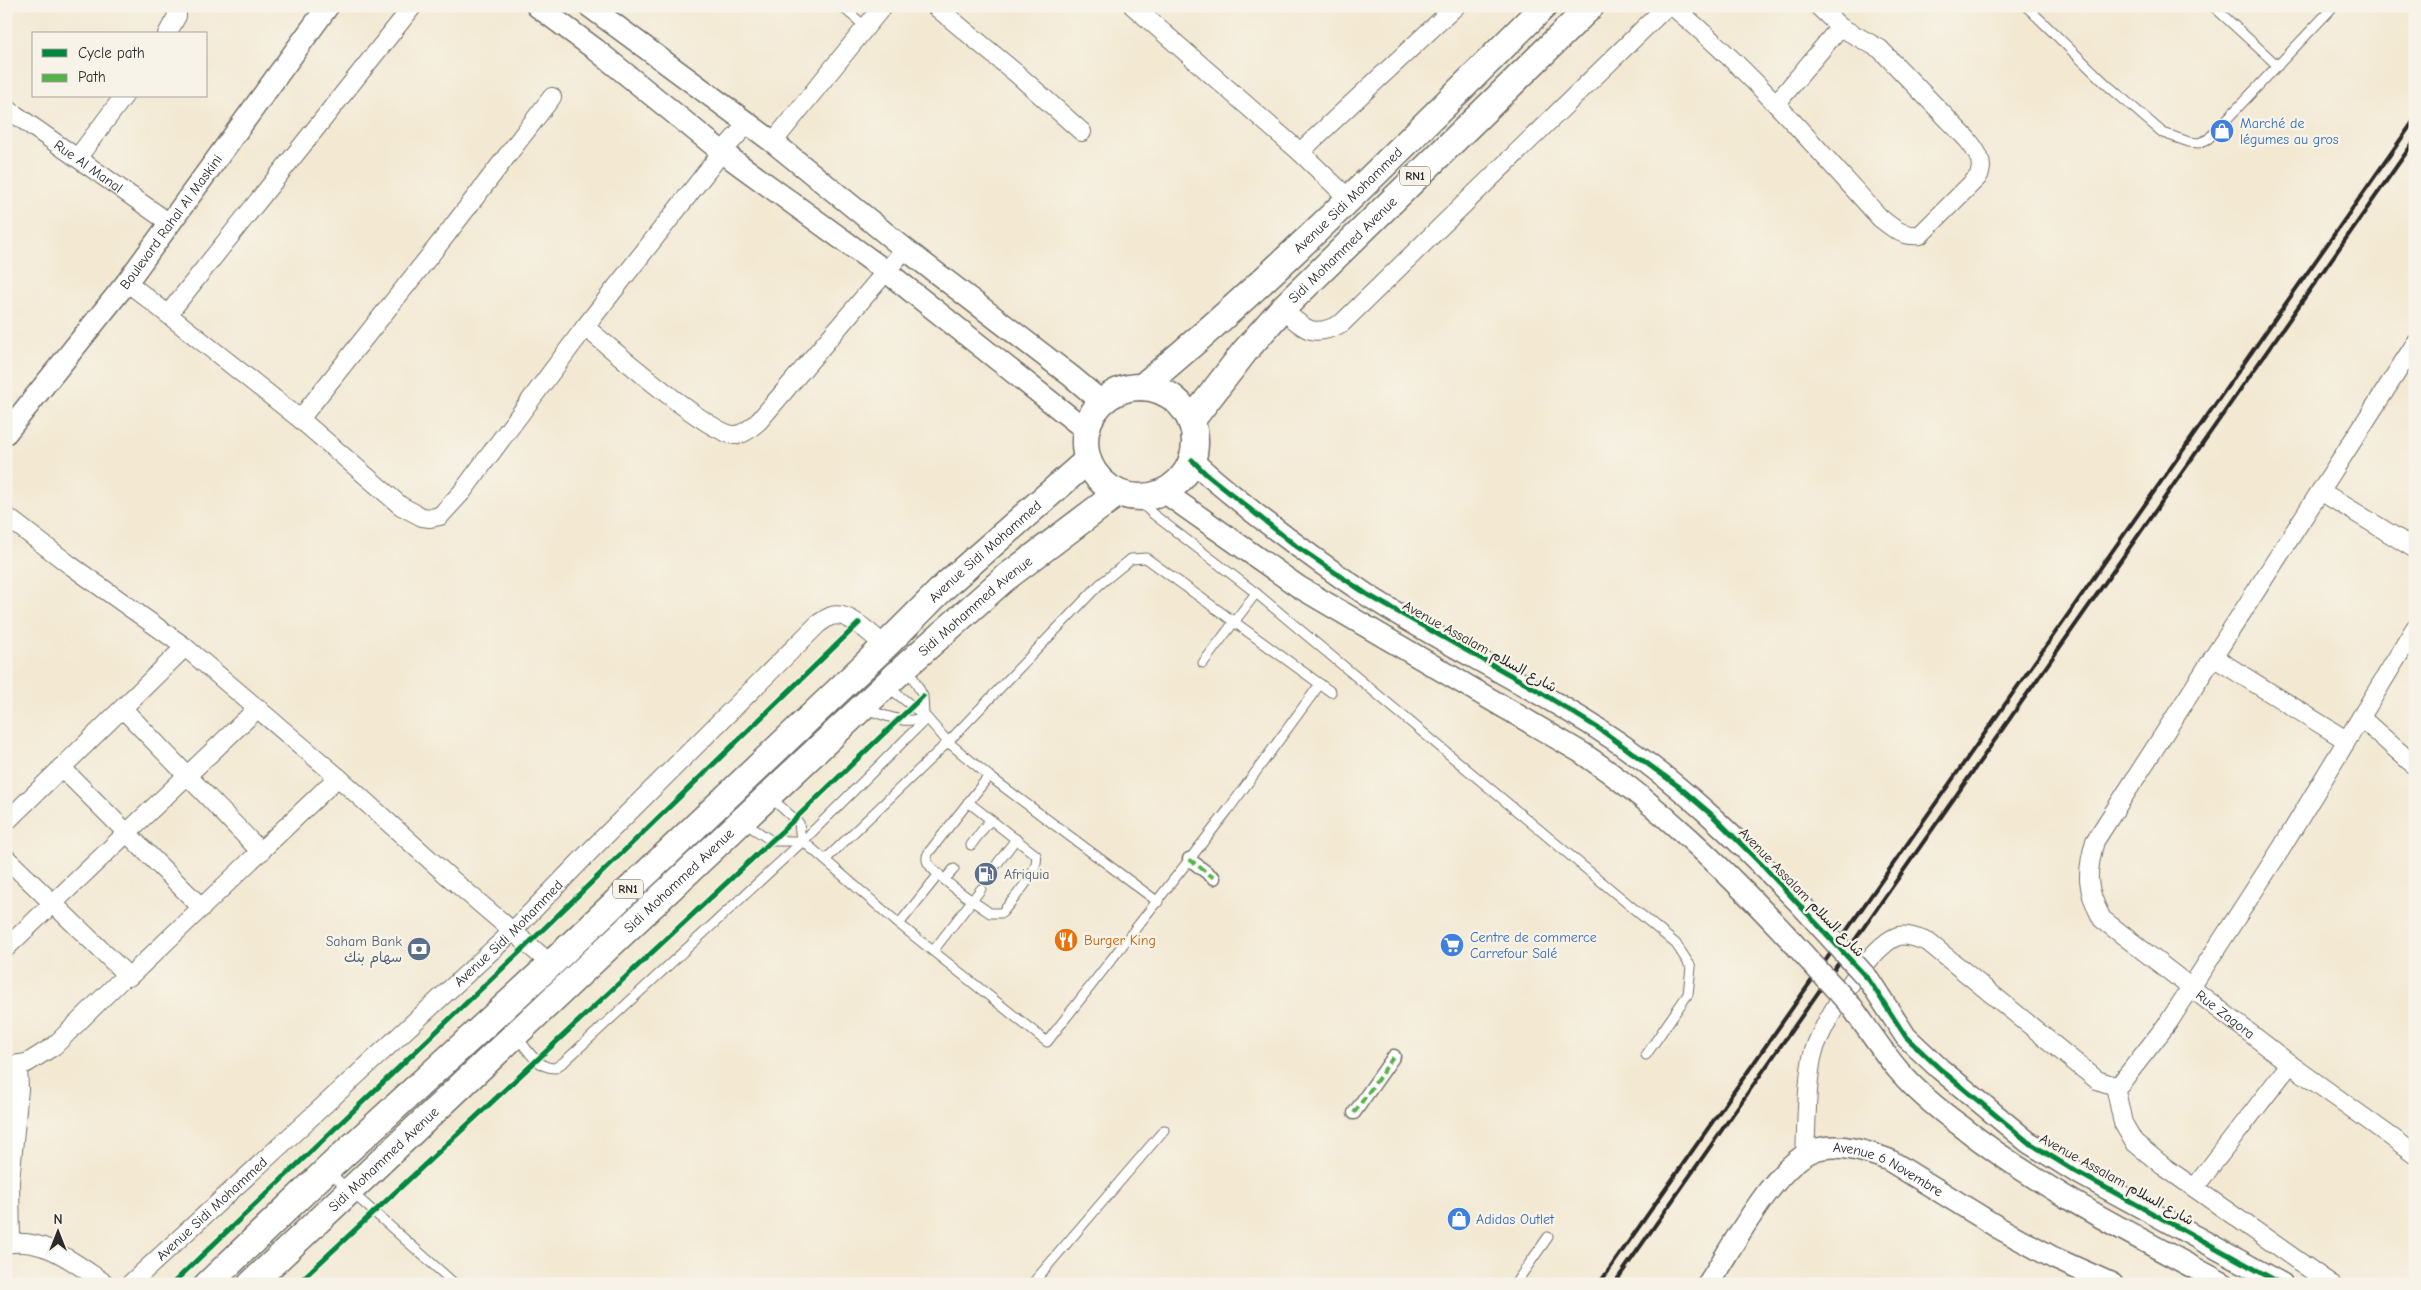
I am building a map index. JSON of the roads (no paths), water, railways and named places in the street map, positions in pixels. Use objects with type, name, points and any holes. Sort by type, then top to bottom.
[{"type":"main road","name":"Avenue Sidi Mohammed","points":[[1142,387],[1244,299],[1349,199],[1544,6]]},
{"type":"main road","name":"Sidi Mohammed Avenue","points":[[1191,422],[1245,351],[1282,309],[1591,6]]},
{"type":"main road","points":[[1142,387],[1155,389],[1172,397],[1181,406],[1191,422],[1195,444],[1192,460],[1179,481],[1164,492],[1146,496],[1126,494],[1100,480],[1088,460],[1085,449],[1086,430],[1091,416],[1102,402],[1118,391],[1142,387]]},
{"type":"main road","name":"Avenue Sidi Mohammed","points":[[208,1284],[551,964],[886,646],[947,584],[1088,460]]},
{"type":"main road","name":"Sidi Mohammed Avenue","points":[[251,1284],[907,665],[1004,579],[1126,494]]},
{"type":"street","points":[[167,32],[177,16],[176,6]]},
{"type":"street","name":"Boulevard Rahal Al Maskini","points":[[6,433],[171,224],[328,6]]},
{"type":"street","points":[[169,313],[413,6]]},
{"type":"street","points":[[537,6],[595,49],[722,152],[887,272],[1086,430]]},
{"type":"street","points":[[589,6],[773,142],[905,249],[1071,376],[1102,402]]},
{"type":"street","points":[[773,142],[883,6]]},
{"type":"street","points":[[935,6],[1017,74],[1082,132]]},
{"type":"street","points":[[1133,6],[1300,152],[1349,199]]},
{"type":"street","points":[[1300,152],[1456,6]]},
{"type":"street","points":[[1282,309],[1305,329],[1316,332],[1329,330],[1342,323],[1667,6]]},
{"type":"street","points":[[1672,6],[1701,31],[1776,104],[1880,218],[1897,232],[1905,235],[1920,235],[1978,177],[1981,162],[1967,139],[1880,49],[1840,27],[1818,6]]},
{"type":"street","points":[[1776,104],[1840,27]]},
{"type":"street","points":[[300,419],[447,234],[552,97]]},
{"type":"street","points":[[78,157],[122,98]]},
{"type":"street","name":"Rue Al Manal","points":[[6,108],[171,224]]},
{"type":"street","points":[[127,282],[169,313],[300,419],[402,506],[422,517],[435,518],[440,516],[462,492],[585,327],[722,152],[747,124]]},
{"type":"street","points":[[585,327],[706,423],[736,435],[759,421],[905,249]]},
{"type":"street","points":[[2346,740],[2213,657],[2322,492],[2415,344]]},
{"type":"street","name":"Avenue Assalam شارع السلام","points":[[1192,460],[1206,474],[1296,546],[1368,596],[1537,690],[1600,730],[1643,760],[1712,815],[1802,906],[1869,980],[1906,1037],[1940,1069],[2028,1142],[2075,1171],[2282,1284]]},
{"type":"street","points":[[1164,492],[1298,587],[1582,753],[1621,779],[1722,868],[1852,1006],[1899,1071],[1940,1110],[2017,1168],[2079,1205],[2224,1284]]},
{"type":"street","points":[[2322,492],[2415,549]]},
{"type":"street","points":[[6,516],[70,565],[185,647],[338,777],[512,932],[551,964]]},
{"type":"street","name":"Avenue Sidi Mohammed","points":[[130,1284],[512,932],[595,846],[818,624],[833,615],[839,615],[859,623],[886,646]]},
{"type":"street","points":[[2115,1086],[2127,1078],[2168,1023],[2281,850],[2415,628]]},
{"type":"street","points":[[6,822],[185,647]]},
{"type":"street","name":"Rue Zagora","points":[[2213,657],[2095,841],[2088,878],[2095,906],[2102,919],[2192,986],[2290,1064],[2415,1154]]},
{"type":"street","points":[[6,948],[52,902],[188,776],[258,708]]},
{"type":"street","points":[[123,709],[261,852]]},
{"type":"street","points":[[2361,718],[2415,766]]},
{"type":"street","points":[[62,767],[202,908]]},
{"type":"street","points":[[6,858],[129,977],[338,777]]},
{"type":"street","points":[[1189,859],[1214,878]]},
{"type":"street","points":[[1806,1153],[1812,1059],[1820,1033],[1828,1016],[1875,954],[1898,936],[1909,936],[1928,942],[1942,951],[2097,1080],[2115,1086]]},
{"type":"street","points":[[106,1284],[71,1260],[48,1248],[32,1243],[9,1244],[10,1181],[19,1089],[12,1066],[27,1064],[54,1046],[126,975]]},
{"type":"street","points":[[1354,1113],[1394,1056]]},
{"type":"street","points":[[2195,1187],[2290,1064]]},
{"type":"street","points":[[2115,1086],[2126,1131],[2134,1142],[2163,1166],[2332,1284]]},
{"type":"street","name":"Avenue 6 Novembre","points":[[1708,1284],[1760,1202],[1795,1160],[1806,1153],[1836,1146],[1874,1154],[1889,1160],[2000,1228],[2054,1258],[2112,1284]]},
{"type":"lane","points":[[841,6],[866,27]]},
{"type":"lane","points":[[2026,6],[2106,84],[2162,133],[2189,142],[2199,143],[2208,139],[2334,6]]},
{"type":"lane","points":[[2214,6],[2278,66]]},
{"type":"lane","points":[[1126,494],[1256,593],[1676,944],[1691,967],[1688,994],[1646,1055]]},
{"type":"lane","points":[[825,860],[948,742],[1099,585],[1131,559],[1146,558],[1331,692]]},
{"type":"lane","points":[[1203,663],[1256,593]]},
{"type":"lane","points":[[907,665],[923,696],[926,717]]},
{"type":"lane","points":[[742,822],[772,841],[802,841],[899,924],[1047,1042],[1158,902],[1320,684]]},
{"type":"lane","points":[[886,686],[926,717],[948,742],[989,776],[1158,902]]},
{"type":"lane","points":[[862,708],[900,720],[926,717]]},
{"type":"lane","points":[[515,1033],[540,1063],[551,1068],[559,1065],[802,841],[926,717]]},
{"type":"lane","points":[[968,802],[1036,855],[1038,861],[1037,866],[1024,886],[1002,913],[990,913],[972,900],[928,864],[927,857],[929,852],[968,802],[989,776]]},
{"type":"lane","points":[[769,796],[799,823],[802,841]]},
{"type":"lane","points":[[971,845],[990,820]]},
{"type":"lane","points":[[997,864],[1016,839]]},
{"type":"lane","points":[[899,924],[942,876],[954,869]]},
{"type":"lane","points":[[933,951],[981,889]]},
{"type":"lane","points":[[1032,1284],[1164,1130]]},
{"type":"lane","points":[[327,1171],[350,1189],[456,1284]]},
{"type":"lane","points":[[1514,1284],[1548,1238]]},
{"type":"railway","points":[[1599,1284],[2415,119]]},
{"type":"railway","points":[[1614,1284],[2415,140]]},
{"type":"place","name":"Marché de légumes au gros","points":[[2222,131]]},
{"type":"place","name":"Afriquia","points":[[986,874]]},
{"type":"place","name":"Burger King","points":[[1066,940]]},
{"type":"place","name":"Centre de commerce Carrefour Salé","points":[[1452,945]]},
{"type":"place","name":"Saham Bank سهام بنك","points":[[419,949]]},
{"type":"place","name":"Adidas Outlet","points":[[1459,1219]]}]
